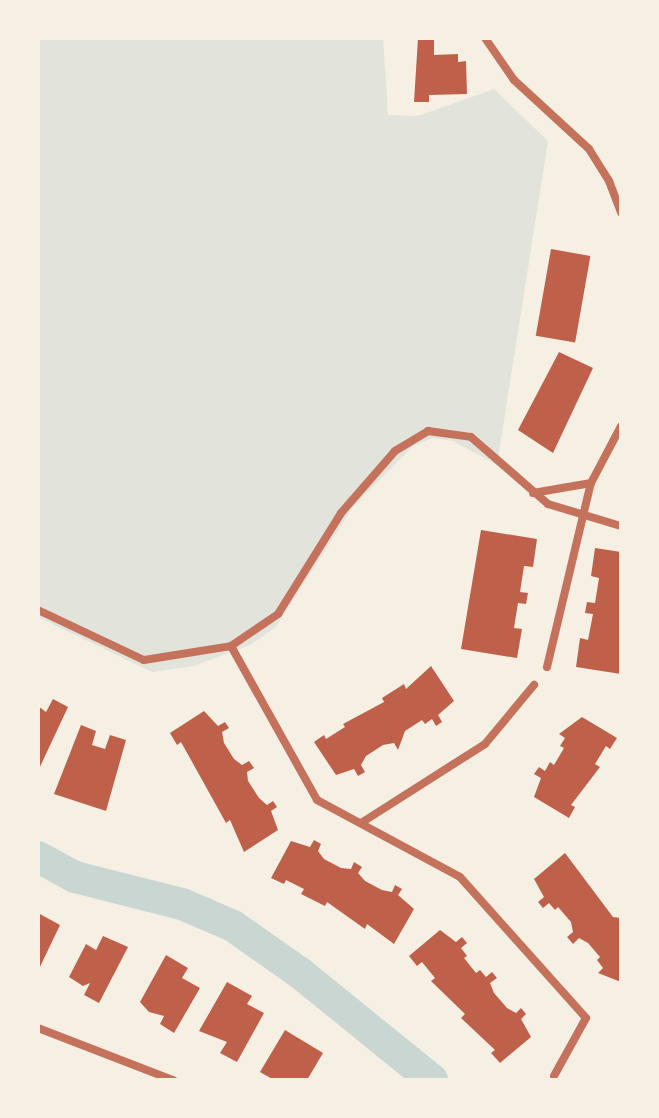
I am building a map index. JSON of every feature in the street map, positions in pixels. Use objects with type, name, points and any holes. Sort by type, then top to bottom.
[{"type":"street","points":[[485,38],[514,80],[589,149],[609,181],[621,213]]},
{"type":"street","points":[[547,667],[591,483],[621,426]]},
{"type":"street","points":[[38,610],[144,660],[231,646],[278,614],[341,513],[411,439],[428,431],[471,437],[548,504],[621,526]]},
{"type":"street","points":[[533,493],[591,483]]},
{"type":"street","points":[[231,646],[317,800],[460,877],[586,1018],[554,1076]]},
{"type":"street","points":[[361,823],[485,744],[534,685]]},
{"type":"street","points":[[38,1028],[173,1080]]},
{"type":"shaded area","points":[[38,38],[383,38],[388,115],[418,116],[494,89],[548,141],[497,465],[453,441],[433,438],[413,446],[353,507],[276,627],[250,645],[194,666],[152,672],[38,617]]},
{"type":"building","points":[[418,38],[434,38],[434,55],[458,54],[458,62],[466,61],[467,94],[429,95],[429,102],[414,102]]},
{"type":"building","points":[[551,249],[590,256],[575,343],[536,336]]},
{"type":"building","points":[[559,352],[593,368],[553,453],[518,430]]},
{"type":"building","points":[[481,530],[537,539],[533,567],[524,566],[520,592],[528,593],[526,604],[518,603],[514,628],[522,629],[517,658],[461,649]]},
{"type":"building","points":[[595,548],[621,552],[621,674],[576,667],[580,638],[588,640],[593,614],[585,613],[587,602],[595,603],[599,578],[591,576]]},
{"type":"building","points":[[431,666],[454,701],[438,715],[442,722],[436,726],[432,719],[425,724],[422,720],[405,731],[398,750],[394,743],[383,745],[366,756],[361,765],[365,772],[358,776],[354,769],[336,775],[314,742],[324,735],[326,739],[345,727],[343,724],[384,702],[382,698],[404,684],[406,689]]},
{"type":"building","points":[[53,699],[68,707],[38,771],[38,706],[46,712]]},
{"type":"building","points":[[204,711],[218,726],[225,722],[229,728],[222,732],[224,743],[234,759],[242,765],[249,761],[254,768],[247,772],[248,781],[259,798],[267,805],[273,801],[277,807],[271,811],[278,830],[244,852],[230,820],[226,823],[181,742],[177,745],[170,733]]},
{"type":"building","points":[[582,717],[617,738],[610,749],[606,746],[595,764],[600,767],[571,805],[575,807],[569,818],[534,797],[541,778],[534,774],[539,767],[545,771],[550,762],[554,765],[564,748],[560,746],[565,738],[559,734]]},
{"type":"building","points":[[81,725],[96,731],[92,745],[105,749],[110,735],[126,740],[106,811],[54,794]]},
{"type":"building","points":[[314,840],[321,844],[318,851],[324,859],[341,868],[351,869],[354,862],[362,867],[358,873],[365,881],[382,890],[392,892],[395,885],[402,889],[398,895],[414,909],[394,944],[367,924],[365,929],[327,902],[325,906],[301,894],[304,889],[286,880],[284,884],[271,878],[291,841],[310,847]]},
{"type":"building","points":[[565,853],[613,917],[621,918],[621,982],[598,973],[603,968],[597,960],[600,957],[588,943],[579,938],[573,944],[567,937],[573,932],[571,922],[558,907],[555,910],[549,903],[543,908],[538,902],[544,897],[534,879]]},
{"type":"building","points":[[38,913],[60,925],[38,971]]},
{"type":"building","points":[[440,930],[456,942],[462,937],[467,943],[461,948],[467,956],[464,958],[476,973],[480,970],[486,977],[492,972],[497,978],[490,983],[494,993],[507,1008],[516,1013],[521,1008],[526,1014],[521,1019],[531,1037],[500,1063],[491,1053],[495,1050],[461,1018],[465,1014],[431,981],[435,978],[422,962],[417,966],[409,956]]},
{"type":"building","points":[[103,936],[128,947],[99,1003],[84,995],[90,983],[83,986],[69,977],[86,944],[96,950]]},
{"type":"building","points":[[166,955],[188,968],[182,978],[200,988],[174,1033],[160,1024],[164,1016],[149,1012],[140,1002]]},
{"type":"building","points":[[227,982],[252,996],[247,1004],[264,1013],[237,1062],[220,1053],[227,1042],[199,1031]]},
{"type":"building","points":[[285,1030],[323,1053],[307,1080],[274,1080],[260,1072]]},
{"type":"waterway","points":[[38,857],[75,877],[182,904],[233,926],[300,973],[432,1080]]}]
